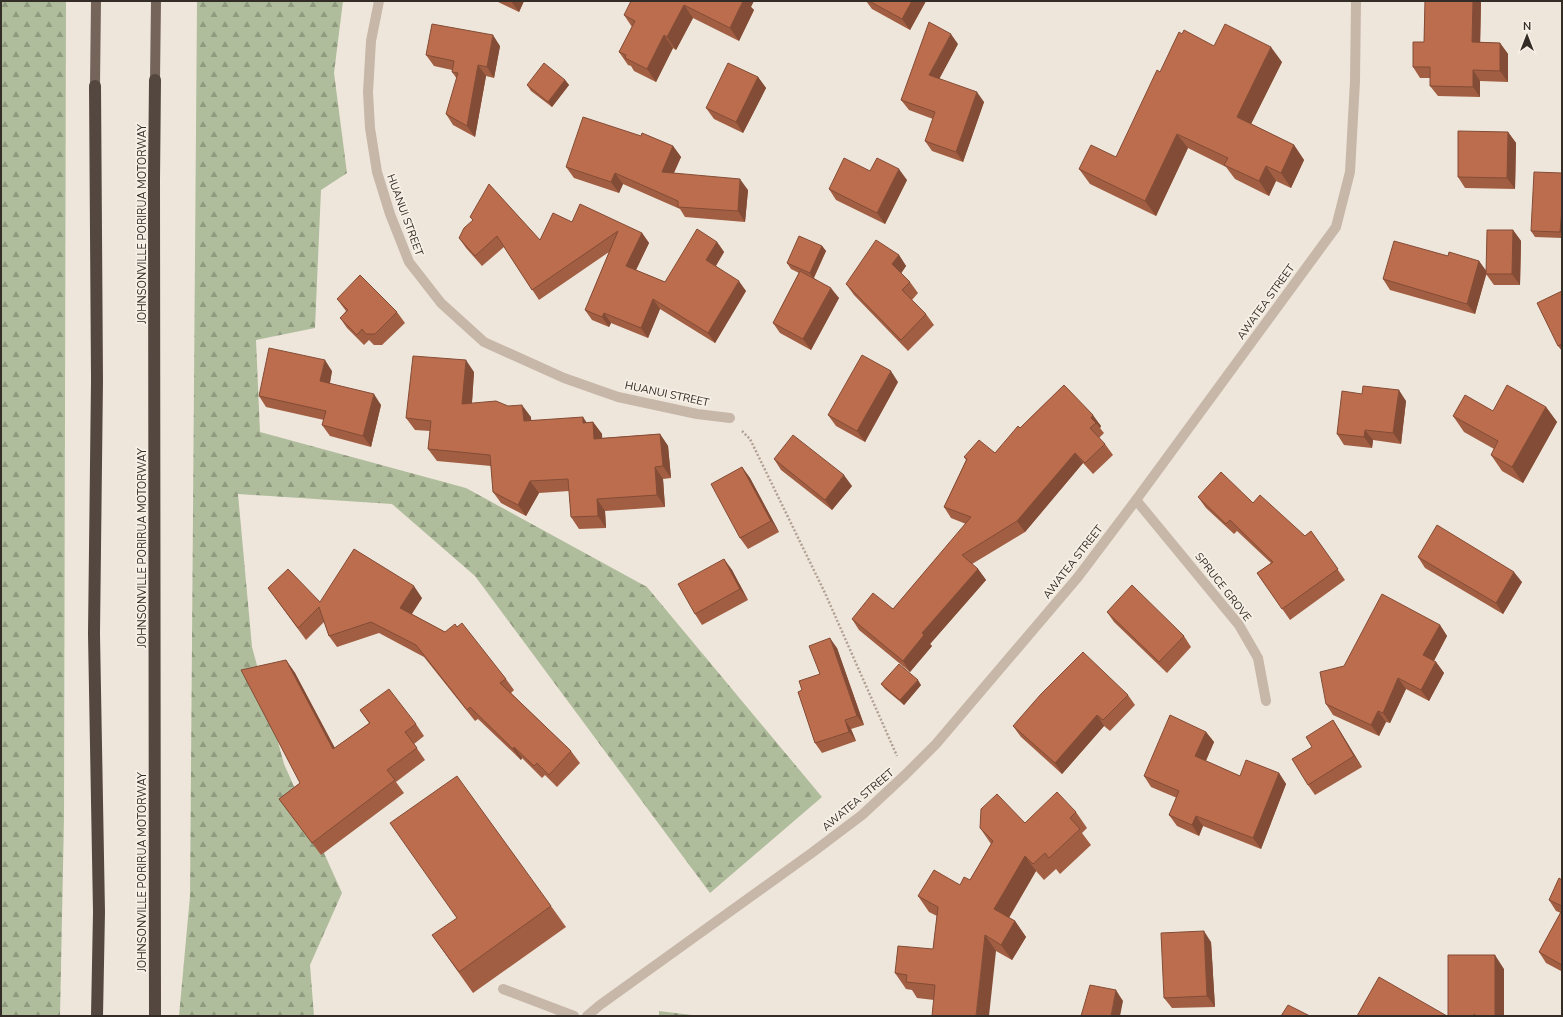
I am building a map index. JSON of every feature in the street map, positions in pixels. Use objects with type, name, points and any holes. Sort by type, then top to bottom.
[{"type":"highway","name":"JOHNSONVILLE PORIRUA MOTORWAY","points":[[155,80],[155,1016]]},
{"type":"highway","points":[[95,86],[96,380],[94,634],[99,912],[97,1016]]},
{"type":"main road","points":[[95,86],[96,1]]},
{"type":"main road","points":[[155,80],[156,1]]},
{"type":"street","name":"HUANUI STREET","points":[[379,1],[371,41],[368,92],[370,128],[377,172],[390,214],[409,262],[441,303],[484,342],[564,378],[618,397],[697,414],[730,418]]},
{"type":"street","name":"AWATEA STREET","points":[[587,1016],[600,1005],[862,815],[936,744],[1078,577],[1336,227],[1350,172],[1355,81],[1356,1]]},
{"type":"street","name":"SPRUCE GROVE","points":[[1136,500],[1239,625],[1258,658],[1266,701]]},
{"type":"street","points":[[502,990],[574,1016]]},
{"type":"path","points":[[730,418],[750,438],[825,593],[905,775]]},
{"type":"green space","points":[[1,1],[66,1],[64,818],[60,1016],[1,1016]]},
{"type":"green space","points":[[197,1],[343,1],[334,73],[347,173],[321,190],[315,328],[256,340],[260,432],[466,488],[647,587],[822,797],[710,893],[475,576],[392,504],[238,494],[252,647],[284,764],[342,893],[310,965],[314,1016],[179,1016],[190,896]]},
{"type":"green space","points":[[659,1011],[700,1016],[659,1016]]},
{"type":"building","points":[[631,1],[743,1],[730,28],[684,5],[667,37],[664,35],[647,69],[625,58],[626,55],[619,52],[635,21],[624,15]]},
{"type":"building","points":[[869,1],[912,1],[902,19]]},
{"type":"building","points":[[1425,1],[1473,1],[1472,42],[1500,43],[1500,71],[1473,70],[1473,87],[1430,86],[1430,67],[1413,67],[1413,42],[1424,42]]},
{"type":"building","points":[[929,22],[951,34],[929,75],[977,92],[956,152],[925,141],[935,112],[901,100]]},
{"type":"building","points":[[432,24],[493,35],[487,67],[478,65],[467,126],[446,114],[458,73],[452,72],[454,61],[426,55]]},
{"type":"building","points":[[1225,24],[1271,47],[1237,117],[1294,145],[1281,173],[1266,166],[1259,181],[1224,165],[1228,158],[1177,134],[1145,201],[1079,169],[1091,145],[1116,157],[1157,70],[1160,72],[1179,32],[1182,34],[1184,30],[1214,46]]},
{"type":"building","points":[[544,63],[565,80],[548,102],[527,85]]},
{"type":"building","points":[[728,63],[758,77],[736,122],[706,108]]},
{"type":"building","points":[[583,117],[641,136],[642,133],[673,146],[662,172],[740,179],[738,211],[678,207],[678,201],[615,173],[611,182],[566,167]]},
{"type":"building","points":[[1458,131],[1508,132],[1507,178],[1458,177]]},
{"type":"building","points":[[844,158],[870,171],[877,158],[899,169],[877,213],[829,189]]},
{"type":"building","points":[[1534,172],[1562,173],[1562,209],[1560,232],[1531,231]]},
{"type":"building","points":[[489,184],[540,240],[553,213],[572,222],[580,204],[642,233],[626,266],[665,282],[697,229],[717,242],[706,260],[739,281],[708,333],[653,299],[641,328],[604,313],[602,317],[585,310],[618,231],[532,290],[497,236],[475,256],[459,238],[464,228],[473,220],[470,217]]},
{"type":"building","points":[[1487,230],[1513,230],[1512,274],[1486,274]]},
{"type":"building","points":[[799,236],[822,246],[810,273],[787,263]]},
{"type":"building","points":[[876,240],[899,255],[892,264],[910,282],[902,290],[926,314],[901,340],[846,284]]},
{"type":"building","points":[[1394,241],[1448,256],[1449,252],[1479,261],[1467,304],[1383,279]]},
{"type":"building","points":[[800,271],[831,288],[803,339],[773,323]]},
{"type":"building","points":[[360,275],[397,312],[375,334],[366,334],[362,329],[357,335],[340,318],[348,310],[337,299]]},
{"type":"building","points":[[1562,291],[1562,344],[1558,346],[1537,303]]},
{"type":"building","points":[[269,348],[325,360],[320,381],[374,394],[363,436],[322,425],[326,411],[259,396]]},
{"type":"building","points":[[862,355],[891,371],[857,431],[828,415]]},
{"type":"building","points":[[413,356],[466,360],[462,404],[496,401],[508,406],[522,405],[524,421],[583,417],[583,423],[593,422],[594,439],[660,434],[663,466],[655,467],[657,495],[597,499],[598,516],[571,517],[568,479],[530,481],[518,505],[493,492],[490,455],[428,449],[431,421],[406,418]]},
{"type":"building","points":[[1064,385],[1093,415],[1091,418],[1096,423],[1090,428],[1105,444],[1085,463],[1075,453],[1017,521],[962,555],[978,569],[922,633],[924,635],[903,661],[852,619],[873,593],[893,609],[971,517],[944,507],[967,459],[964,457],[979,440],[995,453],[1018,426],[1020,428]]},
{"type":"building","points":[[1507,385],[1546,407],[1512,467],[1491,455],[1498,441],[1453,416],[1465,395],[1493,411]]},
{"type":"building","points":[[1363,386],[1399,390],[1393,433],[1365,430],[1364,437],[1337,434],[1342,391],[1362,394]]},
{"type":"building","points":[[793,435],[844,475],[825,500],[774,459]]},
{"type":"building","points":[[742,467],[771,521],[740,538],[711,484]]},
{"type":"building","points":[[1221,472],[1253,503],[1260,495],[1305,536],[1311,531],[1338,569],[1282,609],[1257,573],[1273,562],[1230,520],[1226,524],[1198,497]]},
{"type":"building","points":[[1437,525],[1514,572],[1496,603],[1418,557]]},
{"type":"building","points":[[354,549],[414,586],[400,608],[445,632],[455,624],[457,627],[462,623],[506,679],[500,683],[571,751],[549,775],[537,763],[534,766],[514,747],[513,749],[470,707],[467,710],[416,645],[371,622],[329,636],[319,607],[298,628],[268,588],[288,569],[320,602]]},
{"type":"building","points":[[724,559],[740,589],[695,614],[678,584]]},
{"type":"building","points":[[1132,585],[1184,636],[1159,662],[1107,612]]},
{"type":"building","points":[[1382,594],[1440,625],[1423,655],[1436,662],[1421,690],[1398,678],[1383,713],[1378,711],[1371,725],[1326,704],[1320,672],[1344,666]]},
{"type":"building","points":[[830,638],[857,716],[845,720],[849,732],[815,743],[798,692],[802,690],[799,681],[820,674],[809,646]]},
{"type":"building","points":[[1083,652],[1128,695],[1103,720],[1097,715],[1055,763],[1013,726],[1041,694]]},
{"type":"building","points":[[286,660],[333,749],[370,723],[360,710],[389,689],[416,724],[405,732],[417,748],[387,770],[395,780],[312,843],[279,799],[300,783],[241,670]]},
{"type":"building","points":[[899,664],[918,680],[900,700],[881,684]]},
{"type":"building","points":[[1170,715],[1206,732],[1195,756],[1240,776],[1246,760],[1279,773],[1253,838],[1196,816],[1192,825],[1169,815],[1179,791],[1144,776]]},
{"type":"building","points":[[1333,720],[1354,756],[1308,785],[1292,759],[1312,747],[1306,737]]},
{"type":"building","points":[[457,776],[551,906],[459,972],[432,935],[457,918],[390,823]]},
{"type":"building","points":[[1057,792],[1076,812],[1070,818],[1080,829],[1049,858],[1045,853],[1033,864],[1025,856],[994,909],[1015,921],[1001,945],[985,935],[976,1016],[932,1016],[935,985],[906,982],[907,975],[895,973],[898,946],[933,949],[938,907],[918,896],[934,870],[960,885],[964,877],[970,880],[993,841],[980,828],[981,809],[997,794],[1025,823]]},
{"type":"building","points":[[1559,878],[1562,880],[1562,906],[1549,900]]},
{"type":"building","points":[[1562,910],[1562,965],[1539,952]]},
{"type":"building","points":[[1204,931],[1207,996],[1164,998],[1161,933]]},
{"type":"building","points":[[1448,955],[1495,955],[1495,1016],[1477,1016],[1474,1014],[1473,1016],[1448,1016]]},
{"type":"building","points":[[1379,977],[1447,1016],[1357,1016]]},
{"type":"building","points":[[1090,985],[1116,990],[1111,1016],[1081,1016]]},
{"type":"building","points":[[1288,1005],[1310,1016],[1281,1016]]}]
